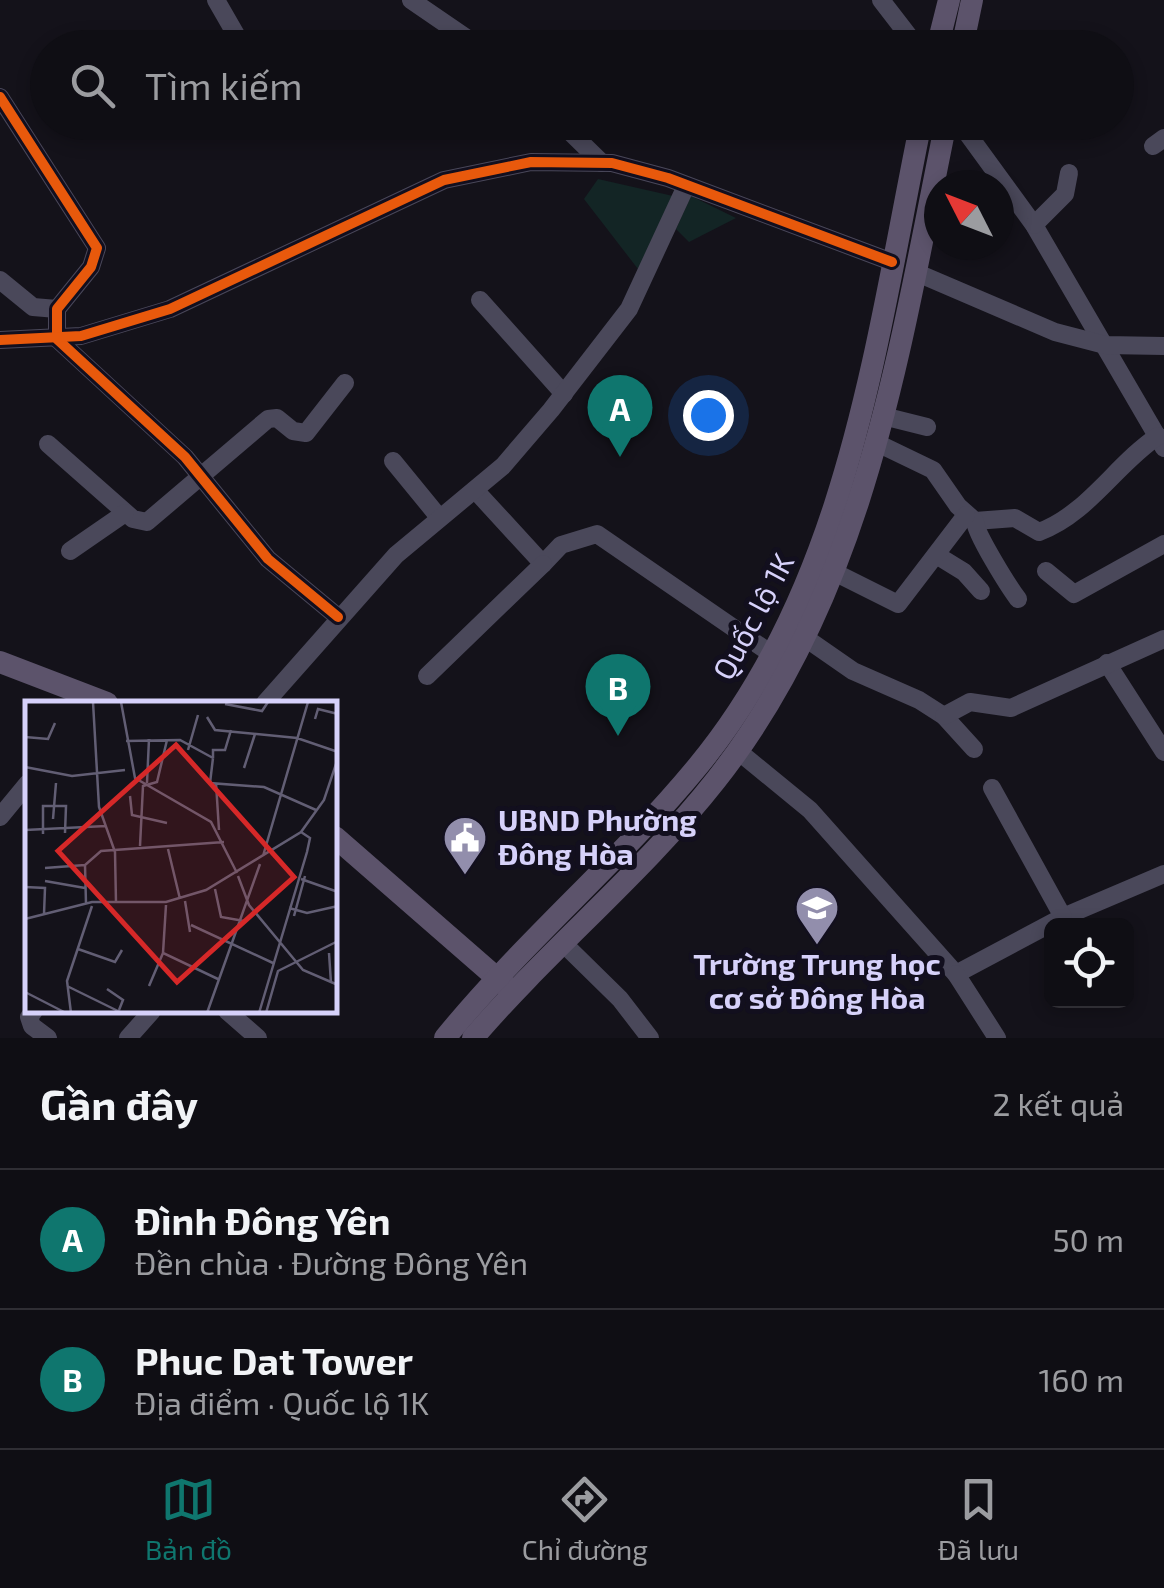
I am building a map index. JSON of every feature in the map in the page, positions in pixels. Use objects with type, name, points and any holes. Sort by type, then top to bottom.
[{"type":"main road","points":[[942,30],[949,0]]},
{"type":"main road","points":[[966,30],[972,0]]},
{"type":"main road","name":"Quốc lộ 1K","points":[[473,1038],[505,986],[592,882],[729,744],[828,536],[917,140]]},
{"type":"main road","name":"Quốc lộ 1K","points":[[445,1038],[505,986],[565,945],[665,839],[804,637],[836,573],[876,443],[942,140]]},
{"type":"main road","points":[[0,662],[94,700]]},
{"type":"main road","points":[[338,840],[505,986]]},
{"type":"street","points":[[216,0],[232,30]]},
{"type":"street","points":[[411,0],[455,30]]},
{"type":"street","points":[[881,0],[904,30]]},
{"type":"street","points":[[0,97],[97,248],[92,267],[57,309],[57,339],[203,476],[268,559],[338,617]]},
{"type":"street","points":[[579,140],[602,162]]},
{"type":"street","points":[[836,573],[898,604],[938,556],[940,545],[971,518],[1007,516],[1032,530],[1050,528],[1161,442],[1034,226],[972,140]]},
{"type":"street","points":[[0,340],[57,339],[170,309],[444,180],[532,162],[602,162],[686,186],[892,262]]},
{"type":"street","points":[[1034,226],[1065,194],[1069,173]]},
{"type":"street","points":[[267,701],[338,617],[438,516],[503,466],[564,394],[629,309],[686,186]]},
{"type":"street","points":[[915,272],[1056,332],[1106,345],[1164,346]]},
{"type":"street","points":[[0,280],[33,307],[57,309]]},
{"type":"street","points":[[480,300],[564,394]]},
{"type":"street","points":[[48,444],[126,513],[147,522],[273,417],[293,432],[306,433],[345,383]]},
{"type":"street","points":[[883,416],[926,426]]},
{"type":"street","points":[[876,443],[933,470],[971,518],[976,534],[992,551],[1018,599]]},
{"type":"street","points":[[393,462],[438,516]]},
{"type":"street","points":[[474,490],[544,564]]},
{"type":"street","points":[[70,551],[126,513]]},
{"type":"street","points":[[427,676],[562,545],[597,534],[773,654]]},
{"type":"street","points":[[1046,571],[1074,594],[1164,544]]},
{"type":"street","points":[[938,556],[964,572],[981,591]]},
{"type":"street","points":[[804,637],[852,672],[912,695],[944,716],[974,749]]},
{"type":"street","points":[[944,716],[970,702],[1011,708],[1164,638]]},
{"type":"street","points":[[1107,662],[1164,752]]},
{"type":"street","points":[[729,744],[810,810],[956,974],[997,1038]]},
{"type":"street","points":[[0,817],[25,787]]},
{"type":"street","points":[[992,788],[1064,917]]},
{"type":"street","points":[[956,974],[1064,917],[1164,874]]},
{"type":"street","points":[[565,945],[620,999],[650,1038]]},
{"type":"street","points":[[32,1013],[32,1026],[44,1037]]},
{"type":"street","points":[[128,1038],[149,1013]]},
{"type":"street","points":[[230,1013],[258,1038]]},
{"type":"shaded area","points":[[598,179],[673,196],[638,269],[584,199]]},
{"type":"shaded area","points":[[691,196],[736,218],[689,242],[676,229]]},
{"type":"cycle path","points":[[0,97],[97,248],[91,267],[57,309],[57,339],[185,457],[268,559],[338,617]]},
{"type":"cycle path","points":[[0,340],[81,336],[170,309],[444,180],[531,162],[612,163],[668,178],[892,262]]},
{"type":"place","name":"Đình Đông Yên","points":[[620,457]]},
{"type":"place","name":"Phuc Dat Tower","points":[[618,736]]},
{"type":"place","name":"UBND Phường Đông Hòa","points":[[465,876]]},
{"type":"place","name":"Trường Trung học cơ sở Đông Hòa","points":[[817,946]]}]
